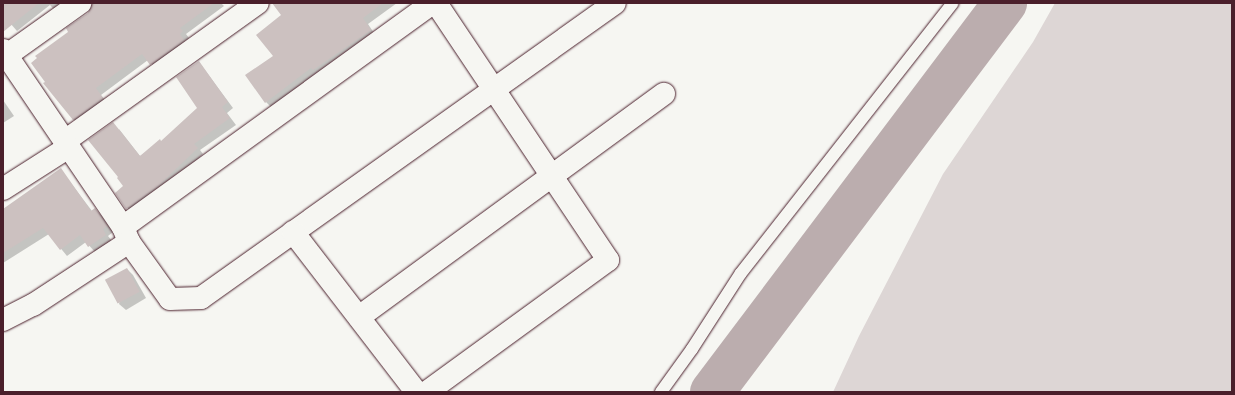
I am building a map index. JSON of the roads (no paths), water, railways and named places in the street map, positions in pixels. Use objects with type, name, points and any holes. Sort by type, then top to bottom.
[{"type":"street","points":[[80,3],[4,55],[67,144],[170,299],[200,298],[615,3]]},
{"type":"street","points":[[3,189],[67,144],[258,3]]},
{"type":"street","points":[[3,320],[33,305],[432,3]]},
{"type":"street","points":[[427,392],[608,260],[436,3]]},
{"type":"street","points":[[359,317],[664,94]]},
{"type":"street","points":[[293,232],[416,392]]},
{"type":"lane","points":[[661,392],[692,349],[741,273],[953,3]]},
{"type":"waterway","points":[[712,392],[1005,3]]}]
